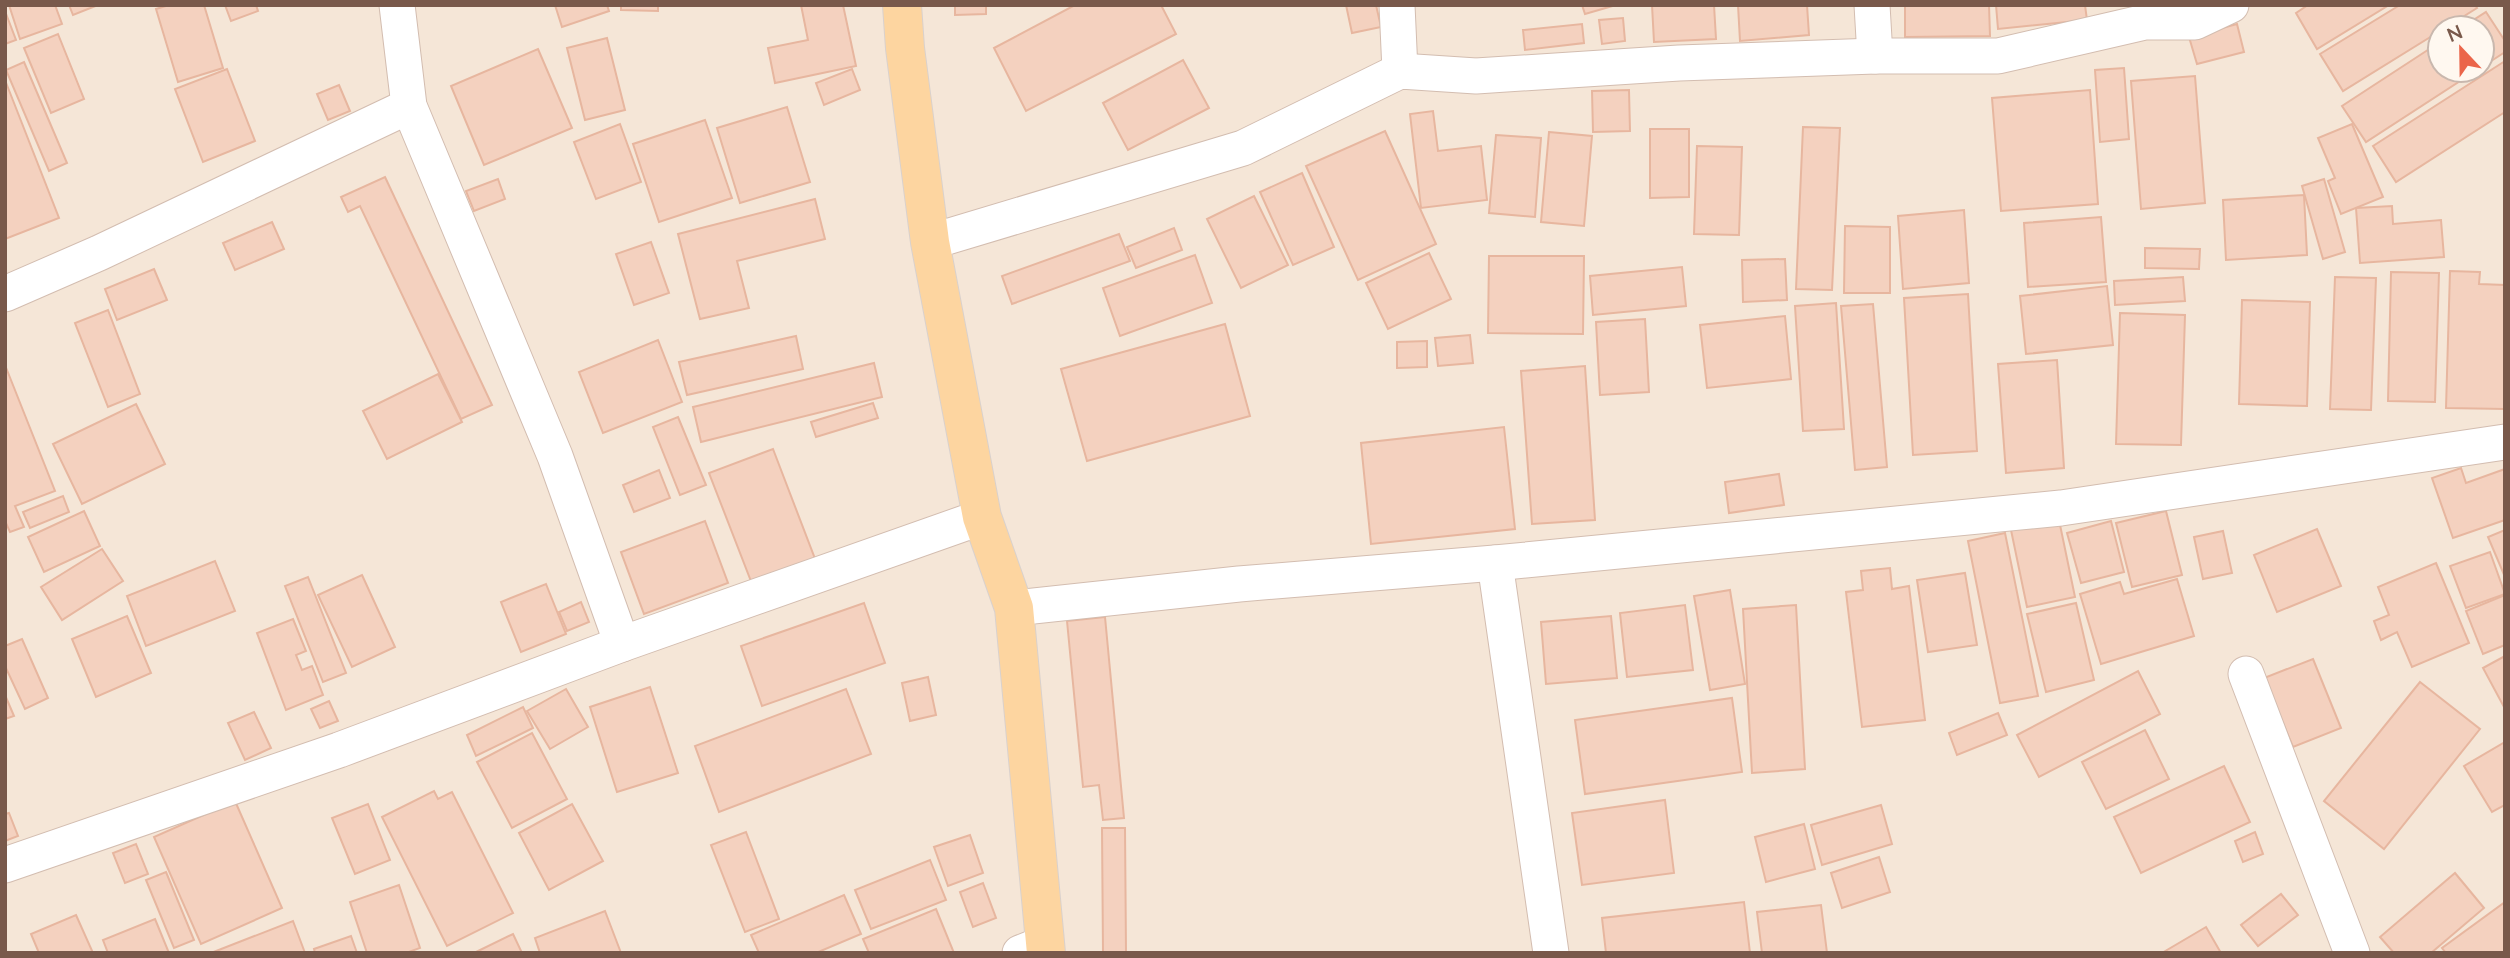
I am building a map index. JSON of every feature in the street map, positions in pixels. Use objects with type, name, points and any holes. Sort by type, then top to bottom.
[{"type":"main road","points":[[902,5],[930,242],[982,517],[1014,608],[1037,949]]},
{"type":"street","points":[[397,5],[409,106],[555,456],[622,644]]},
{"type":"street","points":[[1397,5],[1400,71]]},
{"type":"street","points":[[1872,5],[1875,56]]},
{"type":"street","points":[[930,242],[1243,148],[1400,71],[1476,76],[1679,63],[1875,56],[1998,56],[2145,22],[2195,22],[2231,5]]},
{"type":"street","points":[[5,294],[99,253],[409,106]]},
{"type":"street","points":[[1014,608],[1240,584],[1495,563],[2061,508],[2505,442]]},
{"type":"street","points":[[5,865],[339,750],[622,644],[982,517]]},
{"type":"street","points":[[1495,563],[1551,953]]},
{"type":"street","points":[[2246,674],[2352,953]]},
{"type":"shaded area","points":[[5,5],[2505,5],[2505,953],[5,953]]},
{"type":"building","points":[[9,5],[55,5],[62,24],[20,39]]},
{"type":"building","points":[[69,5],[98,5],[73,15]]},
{"type":"building","points":[[169,5],[204,5],[223,68],[178,82],[156,9]]},
{"type":"building","points":[[225,5],[256,5],[258,11],[231,21]]},
{"type":"building","points":[[555,5],[607,5],[609,11],[562,27]]},
{"type":"building","points":[[621,5],[658,5],[658,11],[621,10]]},
{"type":"building","points":[[801,5],[843,5],[856,66],[775,83],[768,48],[808,40]]},
{"type":"building","points":[[955,5],[986,5],[986,14],[955,15]]},
{"type":"building","points":[[1075,5],[1161,5],[1176,34],[1026,111],[994,48]]},
{"type":"building","points":[[1346,5],[1376,5],[1381,27],[1352,33]]},
{"type":"building","points":[[1582,5],[1616,5],[1585,14]]},
{"type":"building","points":[[1652,5],[1714,5],[1716,39],[1654,42]]},
{"type":"building","points":[[1738,5],[1807,5],[1809,35],[1740,41]]},
{"type":"building","points":[[1905,5],[1989,5],[1990,36],[1905,37]]},
{"type":"building","points":[[1996,5],[2085,5],[2087,20],[1998,29]]},
{"type":"building","points":[[2308,5],[2389,5],[2317,49],[2296,13]]},
{"type":"building","points":[[2400,5],[2475,5],[2477,8],[2467,14],[2426,14],[2426,40],[2343,91],[2320,54]]},
{"type":"building","points":[[5,11],[16,40],[5,44]]},
{"type":"building","points":[[1623,18],[1625,41],[1602,44],[1599,20]]},
{"type":"building","points":[[1582,24],[1584,43],[1525,50],[1523,30]]},
{"type":"building","points":[[2237,24],[2244,52],[2197,64],[2189,37]]},
{"type":"building","points":[[2496,27],[2505,41],[2505,52],[2496,58]]},
{"type":"building","points":[[58,34],[84,99],[51,113],[24,48]]},
{"type":"building","points":[[607,38],[625,110],[585,120],[567,48]]},
{"type":"building","points":[[538,49],[572,128],[484,165],[451,86]]},
{"type":"building","points":[[2426,51],[2426,84],[2455,84],[2366,142],[2342,106]]},
{"type":"building","points":[[1183,60],[1209,108],[1128,150],[1103,103]]},
{"type":"building","points":[[2505,61],[2505,112],[2396,182],[2373,146],[2469,84],[2496,84],[2496,67]]},
{"type":"building","points":[[24,62],[67,163],[49,171],[6,70]]},
{"type":"building","points":[[2124,68],[2129,139],[2100,142],[2095,70]]},
{"type":"building","points":[[227,69],[255,141],[203,162],[175,89]]},
{"type":"building","points":[[852,69],[860,90],[824,105],[816,83]]},
{"type":"building","points":[[2195,76],[2205,203],[2141,209],[2131,81]]},
{"type":"building","points":[[5,80],[59,218],[5,239]]},
{"type":"building","points":[[339,85],[350,111],[328,120],[317,94]]},
{"type":"building","points":[[1629,90],[1630,131],[1593,132],[1592,91]]},
{"type":"building","points":[[2090,90],[2098,204],[2001,211],[1992,98]]},
{"type":"building","points":[[787,107],[810,182],[740,203],[717,128]]},
{"type":"building","points":[[1433,111],[1438,151],[1481,146],[1487,200],[1421,208],[1410,114]]},
{"type":"building","points":[[705,120],[732,198],[659,222],[633,144]]},
{"type":"building","points":[[620,124],[641,182],[596,199],[574,142]]},
{"type":"building","points":[[2352,124],[2383,197],[2341,214],[2328,181],[2335,178],[2318,138]]},
{"type":"building","points":[[1803,127],[1840,128],[1832,290],[1796,289]]},
{"type":"building","points":[[1650,129],[1689,129],[1689,197],[1650,198]]},
{"type":"building","points":[[1385,131],[1436,244],[1358,280],[1306,166]]},
{"type":"building","points":[[1549,132],[1592,136],[1584,226],[1541,222]]},
{"type":"building","points":[[1496,135],[1541,138],[1535,217],[1489,213]]},
{"type":"building","points":[[1697,146],[1742,147],[1739,235],[1694,234]]},
{"type":"building","points":[[1302,173],[1334,247],[1293,265],[1260,192]]},
{"type":"building","points":[[385,177],[492,405],[461,419],[360,206],[348,212],[341,197]]},
{"type":"building","points":[[498,179],[505,199],[474,211],[466,191]]},
{"type":"building","points":[[2324,179],[2345,252],[2323,259],[2302,186]]},
{"type":"building","points":[[2304,195],[2307,255],[2226,260],[2223,200]]},
{"type":"building","points":[[1254,196],[1288,265],[1241,288],[1207,219]]},
{"type":"building","points":[[815,199],[825,239],[737,261],[749,308],[700,319],[678,234]]},
{"type":"building","points":[[2392,206],[2393,224],[2441,220],[2444,257],[2360,263],[2356,208]]},
{"type":"building","points":[[1964,210],[1969,283],[1903,289],[1898,216]]},
{"type":"building","points":[[2101,217],[2106,282],[2028,287],[2024,223]]},
{"type":"building","points":[[272,222],[284,249],[235,270],[223,243]]},
{"type":"building","points":[[1845,226],[1890,227],[1890,293],[1844,293]]},
{"type":"building","points":[[1174,228],[1182,250],[1136,268],[1127,247]]},
{"type":"building","points":[[1119,234],[1130,261],[1012,304],[1002,276]]},
{"type":"building","points":[[651,242],[669,293],[634,305],[616,254]]},
{"type":"building","points":[[2145,248],[2200,249],[2199,269],[2145,268]]},
{"type":"building","points":[[1429,253],[1451,299],[1388,329],[1366,283]]},
{"type":"building","points":[[1195,255],[1212,303],[1120,336],[1103,288]]},
{"type":"building","points":[[1489,256],[1584,256],[1583,334],[1488,333]]},
{"type":"building","points":[[1785,259],[1787,300],[1743,302],[1742,260]]},
{"type":"building","points":[[1682,267],[1686,306],[1593,315],[1590,276]]},
{"type":"building","points":[[154,269],[167,300],[117,320],[105,289]]},
{"type":"building","points":[[2450,271],[2480,272],[2479,284],[2505,285],[2505,409],[2446,408]]},
{"type":"building","points":[[2391,272],[2439,273],[2435,402],[2388,401]]},
{"type":"building","points":[[2183,277],[2185,301],[2115,305],[2114,281]]},
{"type":"building","points":[[2335,277],[2376,278],[2371,410],[2330,409]]},
{"type":"building","points":[[2107,286],[2113,345],[2026,354],[2020,296]]},
{"type":"building","points":[[1968,294],[1977,451],[1913,455],[1904,298]]},
{"type":"building","points":[[2242,300],[2310,302],[2307,406],[2239,404]]},
{"type":"building","points":[[1836,303],[1844,429],[1803,431],[1795,306]]},
{"type":"building","points":[[1873,304],[1887,467],[1855,470],[1841,306]]},
{"type":"building","points":[[108,310],[140,394],[108,407],[75,323]]},
{"type":"building","points":[[2120,313],[2185,315],[2181,445],[2116,444]]},
{"type":"building","points":[[1785,316],[1791,379],[1707,388],[1700,325]]},
{"type":"building","points":[[1645,319],[1649,392],[1600,395],[1596,322]]},
{"type":"building","points":[[1225,324],[1250,416],[1087,461],[1061,369]]},
{"type":"building","points":[[1470,335],[1473,363],[1438,366],[1435,338]]},
{"type":"building","points":[[796,336],[803,369],[687,395],[679,362]]},
{"type":"building","points":[[658,340],[682,402],[603,433],[579,372]]},
{"type":"building","points":[[1427,341],[1427,367],[1397,368],[1397,342]]},
{"type":"building","points":[[2057,360],[2064,468],[2006,473],[1998,364]]},
{"type":"building","points":[[874,363],[882,397],[701,442],[693,407]]},
{"type":"building","points":[[5,365],[55,491],[15,506],[24,527],[10,532],[5,521]]},
{"type":"building","points":[[1585,366],[1595,520],[1532,524],[1521,371]]},
{"type":"building","points":[[438,374],[462,422],[387,459],[363,411]]},
{"type":"building","points":[[873,403],[878,418],[816,437],[811,422]]},
{"type":"building","points":[[136,404],[165,464],[82,504],[53,444]]},
{"type":"building","points":[[678,417],[706,485],[680,495],[653,427]]},
{"type":"building","points":[[1504,427],[1515,529],[1371,544],[1361,443]]},
{"type":"building","points":[[773,449],[817,564],[754,589],[709,473]]},
{"type":"building","points":[[2461,468],[2466,483],[2505,469],[2505,520],[2453,538],[2432,478]]},
{"type":"building","points":[[659,470],[670,498],[634,512],[623,485]]},
{"type":"building","points":[[1779,474],[1784,505],[1729,513],[1725,482]]},
{"type":"building","points":[[63,496],[69,512],[30,528],[23,512]]},
{"type":"building","points":[[84,511],[100,546],[44,572],[28,537]]},
{"type":"building","points":[[2166,511],[2182,575],[2132,587],[2116,523]]},
{"type":"building","points":[[2059,520],[2075,597],[2027,607],[2011,530]]},
{"type":"building","points":[[705,521],[728,583],[644,614],[621,552]]},
{"type":"building","points":[[2111,521],[2124,572],[2081,583],[2067,533]]},
{"type":"building","points":[[2317,529],[2341,586],[2277,612],[2254,555]]},
{"type":"building","points":[[2505,530],[2505,577],[2488,537]]},
{"type":"building","points":[[2223,531],[2232,573],[2203,579],[2194,537]]},
{"type":"building","points":[[2005,533],[2038,696],[2000,703],[1968,541]]},
{"type":"building","points":[[102,549],[123,581],[62,620],[41,587]]},
{"type":"building","points":[[2490,552],[2505,594],[2466,608],[2450,566]]},
{"type":"building","points":[[215,561],[235,611],[146,646],[127,596]]},
{"type":"building","points":[[2436,563],[2469,643],[2412,667],[2397,632],[2381,640],[2374,621],[2389,615],[2378,587]]},
{"type":"building","points":[[1890,568],[1892,589],[1909,586],[1925,720],[1862,727],[1846,592],[1863,590],[1861,571]]},
{"type":"building","points":[[1965,573],[1977,645],[1928,652],[1917,580]]},
{"type":"building","points":[[362,575],[395,647],[352,667],[318,595]]},
{"type":"building","points":[[308,577],[346,673],[323,682],[285,586]]},
{"type":"building","points":[[2177,579],[2194,636],[2101,664],[2080,594],[2120,582],[2124,594]]},
{"type":"building","points":[[546,584],[566,634],[521,652],[501,602]]},
{"type":"building","points":[[1730,590],[1745,684],[1710,690],[1694,596]]},
{"type":"building","points":[[2505,595],[2505,645],[2483,654],[2466,611]]},
{"type":"building","points":[[581,602],[589,622],[567,631],[559,612]]},
{"type":"building","points":[[864,603],[885,663],[762,706],[741,646]]},
{"type":"building","points":[[2076,603],[2094,680],[2046,692],[2027,614]]},
{"type":"building","points":[[1685,605],[1693,670],[1627,677],[1620,613]]},
{"type":"building","points":[[1796,605],[1805,769],[1752,773],[1743,609]]},
{"type":"building","points":[[127,616],[151,673],[96,697],[72,639]]},
{"type":"building","points":[[1611,616],[1617,678],[1546,684],[1541,622]]},
{"type":"building","points":[[1105,617],[1124,818],[1103,820],[1099,785],[1083,787],[1067,621]]},
{"type":"building","points":[[293,619],[306,651],[296,655],[302,670],[312,666],[323,695],[286,710],[257,633]]},
{"type":"building","points":[[22,639],[48,698],[25,709],[5,666],[5,646]]},
{"type":"building","points":[[2505,656],[2505,707],[2504,707],[2483,668]]},
{"type":"building","points":[[2313,659],[2341,728],[2293,747],[2264,678]]},
{"type":"building","points":[[2138,671],[2160,714],[2039,777],[2017,735]]},
{"type":"building","points":[[928,677],[936,715],[910,721],[902,683]]},
{"type":"building","points":[[2420,682],[2480,729],[2384,849],[2324,801]]},
{"type":"building","points":[[650,687],[678,773],[617,792],[590,707]]},
{"type":"building","points":[[566,689],[588,727],[550,749],[527,711]]},
{"type":"building","points":[[846,689],[871,754],[719,812],[695,746]]},
{"type":"building","points":[[5,695],[14,716],[5,719]]},
{"type":"building","points":[[1732,698],[1742,772],[1585,794],[1575,720]]},
{"type":"building","points":[[329,701],[338,721],[320,728],[311,709]]},
{"type":"building","points":[[523,707],[533,728],[476,756],[467,735]]},
{"type":"building","points":[[254,712],[271,748],[245,760],[228,723]]},
{"type":"building","points":[[1998,713],[2007,735],[1957,755],[1949,733]]},
{"type":"building","points":[[2145,730],[2169,779],[2106,809],[2082,762]]},
{"type":"building","points":[[532,733],[567,799],[512,828],[477,762]]},
{"type":"building","points":[[2505,742],[2505,805],[2492,812],[2464,766]]},
{"type":"building","points":[[2224,766],[2250,822],[2141,873],[2114,817]]},
{"type":"building","points":[[434,791],[438,799],[452,792],[513,913],[447,946],[382,817]]},
{"type":"building","points":[[1665,800],[1674,873],[1582,885],[1572,813]]},
{"type":"building","points":[[235,801],[282,908],[201,944],[154,837]]},
{"type":"building","points":[[368,804],[390,860],[355,874],[332,818]]},
{"type":"building","points":[[572,804],[603,861],[549,890],[519,833]]},
{"type":"building","points":[[1881,805],[1892,844],[1822,865],[1811,825]]},
{"type":"building","points":[[9,813],[18,836],[5,841],[5,814]]},
{"type":"building","points":[[1804,824],[1815,869],[1766,882],[1755,837]]},
{"type":"building","points":[[1102,828],[1125,828],[1126,953],[1103,953]]},
{"type":"building","points":[[746,832],[779,919],[745,932],[711,845]]},
{"type":"building","points":[[2255,832],[2263,854],[2243,862],[2235,841]]},
{"type":"building","points":[[970,835],[983,873],[948,886],[934,847]]},
{"type":"building","points":[[136,844],[148,874],[125,883],[113,853]]},
{"type":"building","points":[[1879,857],[1890,892],[1842,908],[1831,873]]},
{"type":"building","points":[[930,860],[946,900],[871,929],[855,890]]},
{"type":"building","points":[[166,872],[194,940],[174,948],[146,880]]},
{"type":"building","points":[[2455,873],[2484,908],[2431,953],[2394,953],[2380,937]]},
{"type":"building","points":[[983,883],[996,918],[973,927],[960,892]]},
{"type":"building","points":[[399,885],[420,948],[406,953],[367,953],[350,902]]},
{"type":"building","points":[[2281,894],[2298,915],[2258,946],[2241,925]]},
{"type":"building","points":[[844,895],[861,934],[816,953],[759,953],[751,935]]},
{"type":"building","points":[[1744,902],[1750,953],[1606,953],[1602,918]]},
{"type":"building","points":[[2505,902],[2505,953],[2446,953],[2442,948]]},
{"type":"building","points":[[1821,905],[1827,953],[1762,953],[1757,912]]},
{"type":"building","points":[[936,909],[954,953],[869,953],[863,939]]},
{"type":"building","points":[[605,911],[621,953],[540,953],[535,938]]},
{"type":"building","points":[[76,915],[93,953],[39,953],[31,934]]},
{"type":"building","points":[[155,919],[169,953],[108,953],[103,940]]},
{"type":"building","points":[[293,921],[305,953],[211,953]]},
{"type":"building","points":[[2206,927],[2221,953],[2162,953]]},
{"type":"building","points":[[513,934],[522,953],[474,953]]},
{"type":"building","points":[[351,936],[357,953],[315,953],[314,949]]}]
